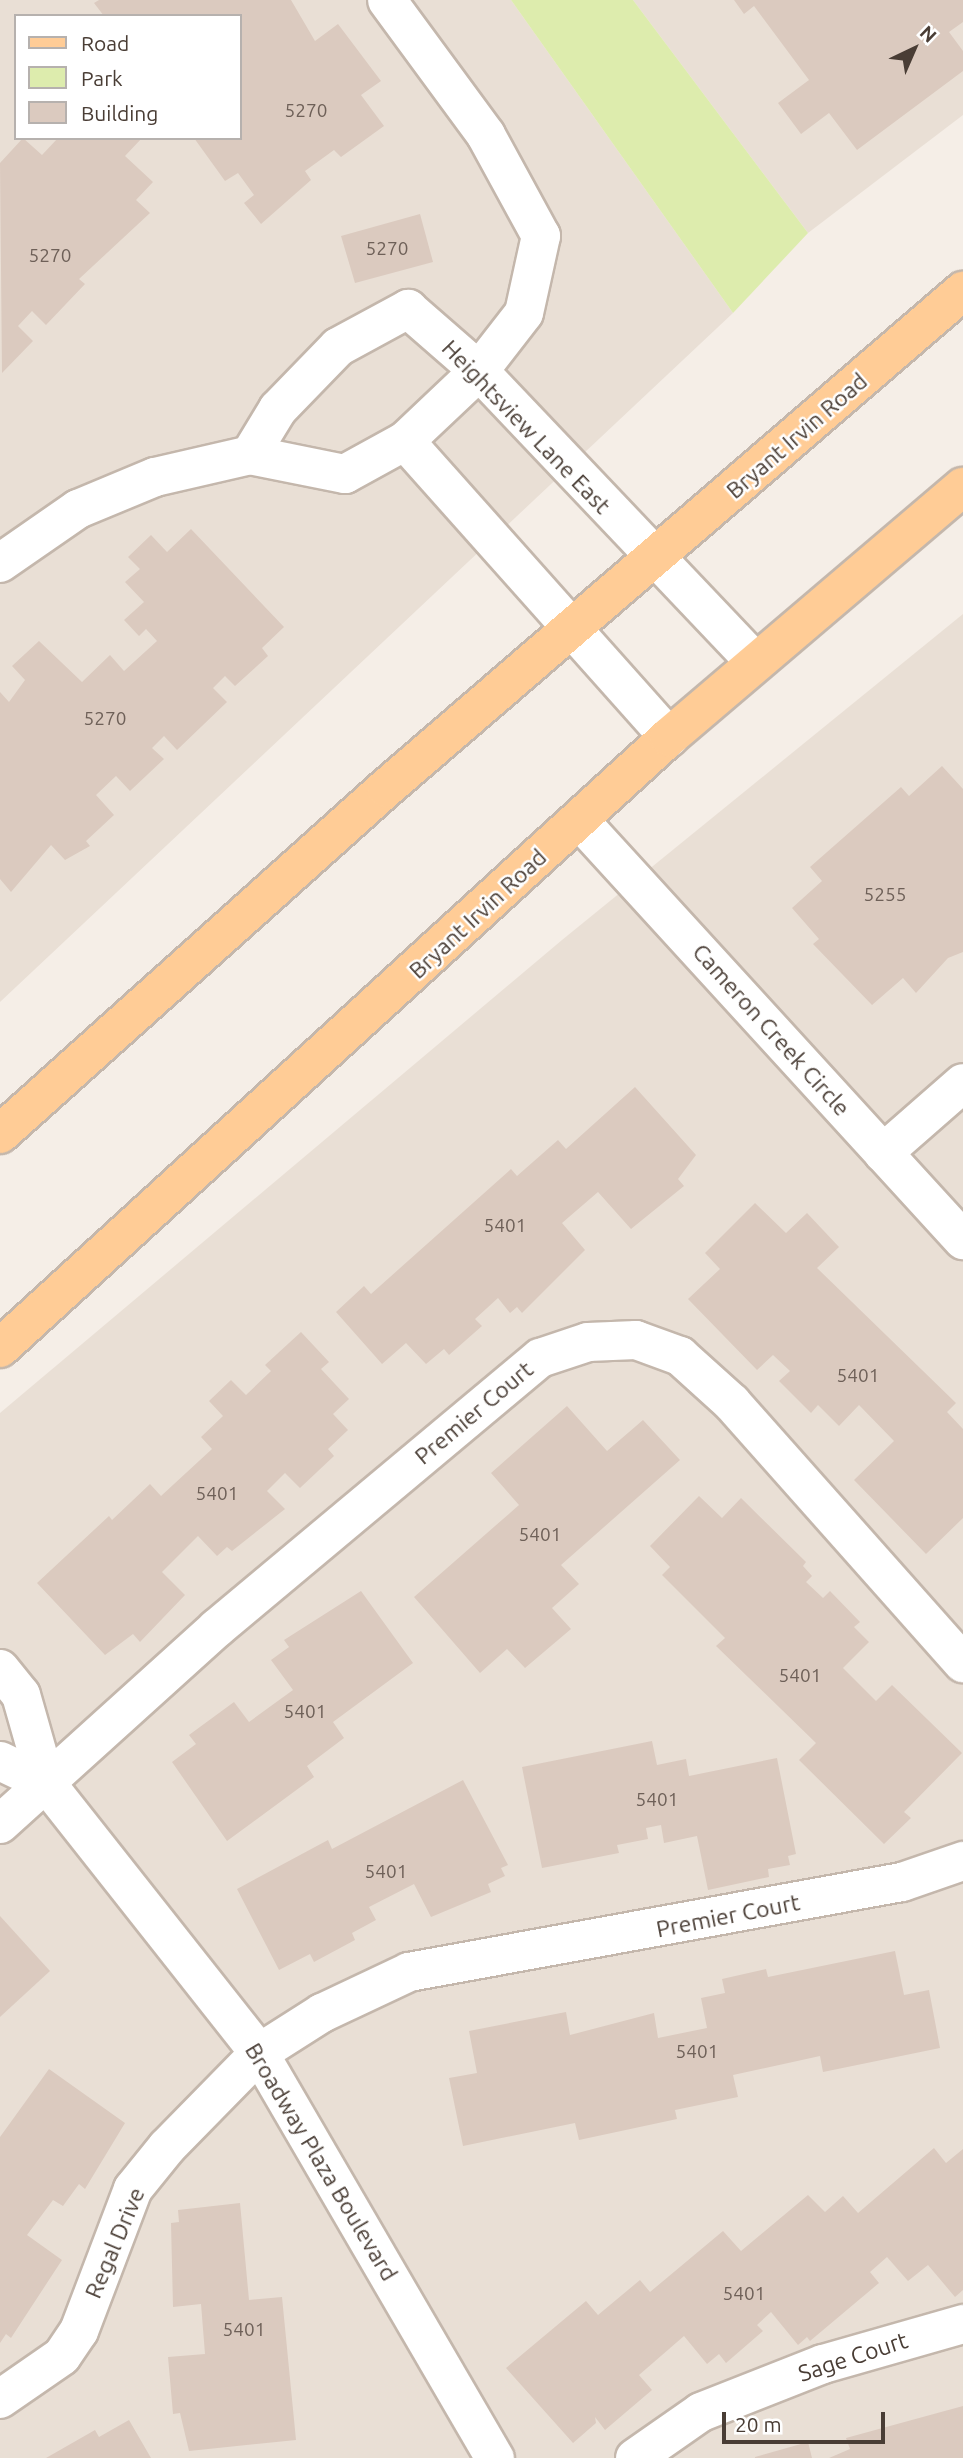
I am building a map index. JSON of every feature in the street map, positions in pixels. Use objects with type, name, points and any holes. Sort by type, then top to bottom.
[{"type":"main road","name":"Bryant Irvin Road","points":[[0,1134],[386,788],[573,632],[963,291]]},
{"type":"main road","name":"Bryant Irvin Road","points":[[0,1348],[669,737],[963,487]]},
{"type":"lane","points":[[0,563],[78,509],[155,477],[250,455],[345,474],[405,441],[479,371],[524,313],[541,236],[486,135],[387,0]]},
{"type":"lane","name":"Heightsview Lane East","points":[[250,455],[278,409],[338,347],[408,309],[479,371],[654,561],[754,662]]},
{"type":"lane","points":[[405,441],[669,737]]},
{"type":"lane","name":"Cameron Creek Circle","points":[[580,821],[963,1240]]},
{"type":"lane","points":[[883,1153],[963,1083]]},
{"type":"lane","name":"Premier Court","points":[[46,1783],[217,1628],[540,1358],[588,1342],[636,1340],[680,1356],[732,1403],[963,1663]]},
{"type":"lane","name":"Broadway Plaza Boulevard","points":[[0,1669],[21,1695],[46,1783],[259,2053],[495,2458]]},
{"type":"lane","name":"Broadway Plaza Boulevard","points":[[0,1761],[46,1783]]},
{"type":"lane","points":[[0,1824],[46,1783]]},
{"type":"lane","name":"Premier Court","points":[[259,2053],[409,1972],[902,1882],[963,1861]]},
{"type":"lane","name":"Regal Drive","points":[[0,2399],[62,2357],[79,2331],[133,2189],[259,2053]]},
{"type":"lane","name":"Sage Court","points":[[635,2458],[701,2412],[823,2364],[963,2324]]},
{"type":"shaded area","points":[[0,0],[511,0],[733,313],[0,1002]]},
{"type":"shaded area","points":[[633,0],[963,0],[963,115],[808,233]]},
{"type":"shaded area","points":[[963,614],[963,2458],[0,2458],[0,1413],[562,940]]},
{"type":"green space","points":[[511,0],[633,0],[808,233],[733,313]]},
{"type":"building","points":[[99,0],[291,0],[315,41],[338,24],[381,81],[361,95],[384,126],[341,157],[334,150],[305,171],[311,180],[261,224],[244,203],[254,195],[238,173],[225,181],[195,140],[242,140],[242,14],[102,14],[94,3]]},
{"type":"building","points":[[734,0],[963,0],[963,22],[949,32],[963,51],[963,71],[857,150],[829,113],[801,134],[778,103],[809,80],[754,6],[744,14]]},
{"type":"building","points":[[21,140],[25,140],[42,155],[56,140],[140,140],[125,156],[153,182],[136,200],[150,213],[79,279],[85,284],[46,325],[32,311],[18,326],[33,341],[2,373],[0,163]]},
{"type":"building","points":[[420,214],[433,262],[355,283],[341,236]]},
{"type":"building","points":[[191,529],[284,627],[262,648],[268,656],[235,686],[225,676],[213,688],[227,702],[177,750],[164,736],[152,748],[164,759],[130,791],[116,776],[96,795],[114,815],[86,841],[90,846],[65,860],[51,845],[11,892],[0,879],[0,692],[9,702],[25,680],[12,666],[39,641],[82,682],[110,655],[124,671],[157,641],[146,629],[139,636],[124,620],[144,602],[125,582],[140,569],[128,557],[151,535],[167,552]]},
{"type":"building","points":[[942,766],[963,789],[963,952],[948,958],[916,993],[903,978],[872,1005],[813,944],[819,939],[792,908],[822,881],[810,867],[901,787],[909,796]]},
{"type":"building","points":[[635,1087],[696,1155],[678,1179],[684,1186],[631,1229],[598,1192],[562,1223],[585,1250],[522,1313],[517,1307],[510,1313],[498,1298],[475,1319],[482,1326],[449,1355],[444,1349],[426,1364],[406,1343],[382,1364],[336,1312],[364,1286],[371,1294],[511,1169],[517,1176],[558,1140],[566,1149]]},
{"type":"building","points":[[755,1203],[786,1233],[807,1213],[839,1247],[817,1268],[956,1403],[947,1412],[963,1429],[963,1518],[926,1554],[854,1480],[894,1441],[859,1405],[839,1426],[818,1405],[811,1413],[779,1381],[790,1371],[773,1355],[757,1370],[688,1299],[720,1269],[705,1253]]},
{"type":"building","points":[[301,1332],[329,1362],[321,1369],[349,1399],[333,1414],[348,1430],[328,1449],[334,1456],[300,1488],[285,1473],[267,1491],[285,1509],[232,1551],[227,1547],[217,1556],[198,1536],[162,1572],[185,1595],[140,1642],[133,1634],[105,1655],[37,1583],[109,1516],[112,1520],[150,1484],[161,1496],[212,1449],[201,1437],[223,1416],[209,1401],[231,1380],[246,1395],[271,1371],[265,1365]]},
{"type":"building","points":[[567,1406],[607,1451],[643,1420],[680,1460],[561,1565],[579,1584],[552,1608],[571,1629],[525,1668],[507,1649],[480,1673],[414,1597],[519,1505],[491,1473]]},
{"type":"building","points":[[699,1496],[722,1518],[741,1498],[806,1562],[803,1566],[812,1576],[806,1582],[823,1598],[830,1591],[860,1622],[854,1627],[869,1642],[843,1668],[876,1701],[892,1685],[962,1753],[904,1812],[911,1818],[884,1844],[799,1760],[816,1743],[716,1646],[725,1638],[662,1575],[670,1567],[650,1546]]},
{"type":"building","points":[[361,1591],[413,1663],[333,1722],[344,1738],[307,1766],[314,1777],[227,1841],[172,1762],[196,1744],[189,1735],[234,1702],[249,1722],[293,1690],[271,1660],[289,1647],[284,1640]]},
{"type":"building","points":[[652,1741],[657,1765],[686,1759],[689,1776],[777,1758],[796,1854],[788,1856],[790,1865],[768,1869],[769,1877],[708,1890],[697,1836],[664,1843],[661,1825],[646,1828],[648,1839],[617,1845],[619,1853],[542,1868],[522,1767]]},
{"type":"building","points":[[463,1780],[508,1865],[501,1868],[505,1876],[488,1884],[491,1892],[431,1917],[414,1884],[369,1907],[376,1920],[352,1933],[355,1940],[314,1962],[310,1954],[279,1970],[237,1889],[328,1840],[332,1849]]},
{"type":"building","points":[[0,1916],[50,1971],[0,2017]]},
{"type":"building","points":[[895,1951],[904,1995],[929,1990],[940,2048],[823,2072],[820,2056],[733,2075],[738,2097],[675,2110],[677,2119],[579,2140],[575,2123],[463,2146],[449,2078],[477,2073],[469,2031],[566,2012],[570,2035],[654,2013],[658,2038],[707,2028],[701,1998],[725,1993],[722,1979],[766,1969],[768,1977]]},
{"type":"building","points":[[49,2069],[125,2123],[85,2189],[79,2184],[63,2206],[53,2200],[27,2235],[62,2260],[11,2338],[6,2334],[0,2343],[0,2137]]},
{"type":"building","points":[[934,2148],[946,2163],[963,2149],[963,2290],[955,2297],[928,2265],[908,2281],[887,2257],[870,2272],[879,2283],[810,2341],[807,2337],[798,2345],[771,2312],[757,2325],[763,2331],[726,2363],[719,2354],[707,2364],[684,2336],[639,2375],[652,2390],[605,2430],[595,2417],[596,2423],[573,2443],[506,2368],[586,2301],[598,2315],[640,2280],[650,2292],[723,2231],[741,2251],[808,2195],[825,2212],[843,2196],[858,2213]]},
{"type":"building","points":[[240,2203],[249,2300],[282,2297],[296,2440],[189,2451],[180,2413],[173,2414],[168,2357],[205,2354],[201,2304],[173,2307],[171,2223],[179,2222],[178,2210]]},
{"type":"building","points":[[963,2406],[963,2458],[829,2458],[850,2449],[846,2438]]},
{"type":"building","points":[[129,2420],[151,2458],[46,2458],[95,2430],[99,2437]]},
{"type":"building","points":[[808,2442],[812,2458],[755,2458],[755,2457]]}]
